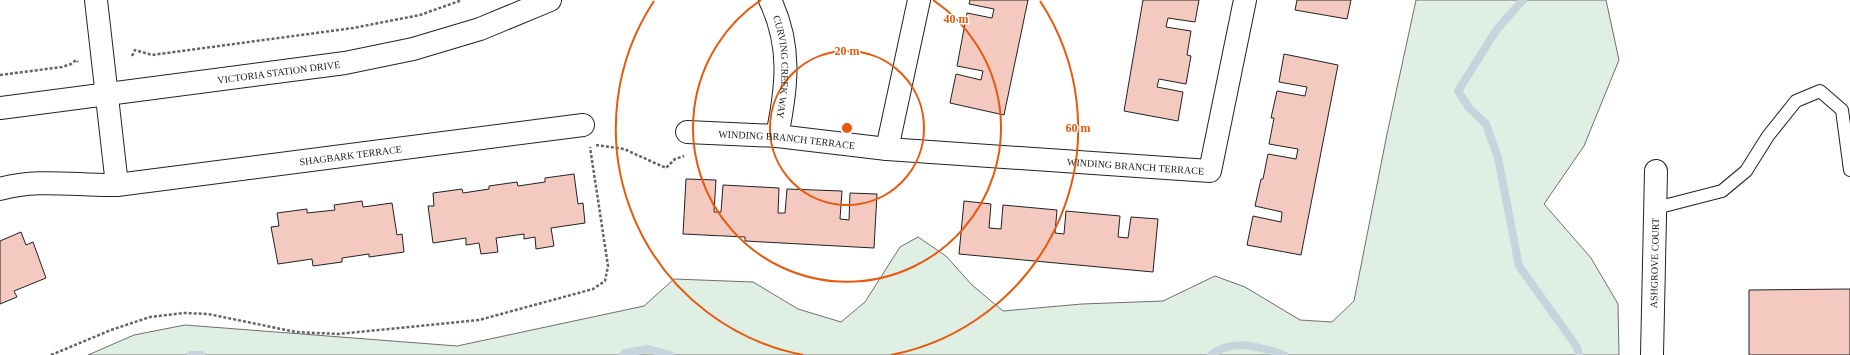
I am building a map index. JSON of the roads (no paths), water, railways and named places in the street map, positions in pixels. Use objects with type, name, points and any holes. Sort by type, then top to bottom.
[{"type":"street","points":[[96,0],[118,185]]},
{"type":"street","name":"VICTORIA STATION DRIVE","points":[[0,108],[345,63],[413,49],[480,29],[550,0]]},
{"type":"street","name":"CURVING CREEK WAY","points":[[770,0],[779,19],[787,61],[782,110],[777,136]]},
{"type":"street","points":[[887,149],[919,0]]},
{"type":"street","name":"WINDING BRANCH TERRACE","points":[[690,132],[777,136],[887,149],[1210,171],[1245,0]]},
{"type":"street","name":"SHAGBARK TERRACE","points":[[0,189],[11,186],[44,183],[87,186],[118,185],[583,125]]},
{"type":"street","name":"ASHGROVE COURT","points":[[1652,355],[1656,171]]},
{"type":"lane","points":[[1656,208],[1722,191],[1746,171],[1768,136],[1796,101],[1820,91],[1842,110],[1850,170]]},
{"type":"waterway","points":[[1523,0],[1497,29],[1458,91],[1469,108],[1486,124],[1498,158],[1519,266],[1577,347],[1579,355]]},
{"type":"waterway","points":[[1211,355],[1228,347],[1238,345],[1257,347],[1284,355]]},
{"type":"waterway","points":[[623,355],[625,353],[648,349],[670,355]]},
{"type":"waterway","points":[[191,355],[201,355]]}]
